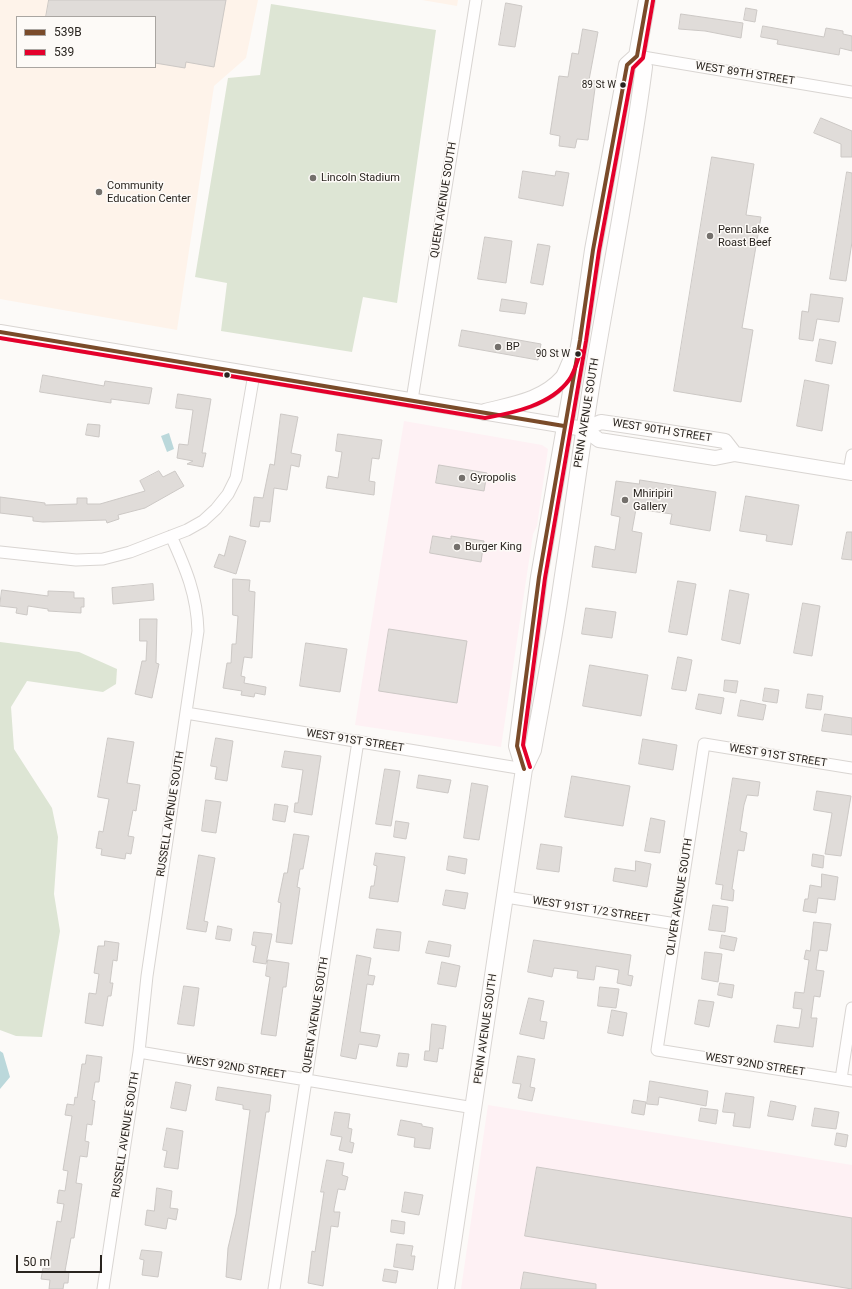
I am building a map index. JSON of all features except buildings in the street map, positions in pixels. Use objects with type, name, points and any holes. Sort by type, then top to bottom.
[{"type":"main road","name":"PENN AVENUE SOUTH","points":[[524,769],[517,746],[530,641],[564,426],[580,340],[593,250],[627,65],[637,56],[647,0]]},
{"type":"main road","name":"PENN AVENUE SOUTH","points":[[446,1289],[524,769],[535,743],[562,583],[584,429],[613,253],[622,218],[636,132],[644,67],[637,56]]},
{"type":"main road","points":[[485,412],[532,400],[549,390],[564,377],[580,340]]},
{"type":"street","name":"QUEEN AVENUE SOUTH","points":[[412,400],[476,0]]},
{"type":"street","name":"WEST 89TH STREET","points":[[637,56],[852,92]]},
{"type":"street","name":"WEST 90TH STREET","points":[[0,332],[584,429],[599,440],[715,458],[735,454],[851,472]]},
{"type":"street","points":[[0,552],[76,560],[103,559],[130,552],[187,530],[203,521],[216,509],[228,494],[236,478],[254,374]]},
{"type":"street","points":[[851,472],[852,455]]},
{"type":"street","name":"RUSSELL AVENUE SOUTH","points":[[103,1289],[139,1052],[147,976],[198,631],[197,609],[185,568],[171,536]]},
{"type":"street","name":"WEST 91ST STREET","points":[[186,713],[524,769]]},
{"type":"street","name":"QUEEN AVENUE SOUTH","points":[[274,1289],[358,741]]},
{"type":"street","name":"WEST 91ST STREET","points":[[704,744],[852,768]]},
{"type":"street","name":"OLIVER AVENUE SOUTH","points":[[657,1050],[704,744]]},
{"type":"street","name":"WEST 91ST 1/2 STREET","points":[[506,897],[676,924]]},
{"type":"street","points":[[846,1080],[852,1008]]},
{"type":"street","name":"WEST 92ND STREET","points":[[657,1050],[846,1080]]},
{"type":"street","name":"WEST 92ND STREET","points":[[139,1052],[474,1108]]},
{"type":"shaded area","name":"Community Education Center","points":[[0,0],[258,0],[246,58],[214,86],[177,330],[0,299]]},
{"type":"shaded area","points":[[422,0],[458,0],[457,6]]},
{"type":"shaded area","points":[[404,421],[542,445],[548,449],[537,526],[533,534],[501,747],[355,725]]},
{"type":"shaded area","points":[[488,1105],[852,1165],[852,1289],[461,1289]]},
{"type":"green space","name":"Lincoln Stadium","points":[[271,4],[436,30],[397,303],[363,297],[352,352],[221,331],[227,283],[195,277],[228,78],[260,75]]},
{"type":"green space","points":[[0,642],[79,652],[117,669],[116,684],[103,692],[27,681],[11,707],[14,749],[52,808],[58,837],[54,894],[60,931],[42,1037],[16,1036],[0,1030]]},
{"type":"water","points":[[169,433],[174,449],[167,452],[161,436]]},
{"type":"water","points":[[0,1051],[3,1053],[10,1077],[0,1089]]},
{"type":"transit line","name":"539B","points":[[524,769],[517,746],[539,577],[580,340],[593,250],[627,65],[637,56],[647,0]]},
{"type":"transit line","name":"539","points":[[530,767],[523,745],[545,578],[586,341],[599,251],[633,68],[643,58],[653,1]]},
{"type":"transit line","name":"539B","points":[[0,332],[564,426]]},
{"type":"transit line","name":"539","points":[[0,338],[485,418],[519,410],[542,402],[552,396],[561,389],[571,377],[581,351]]},
{"type":"place","name":"89 St W","points":[[623,85]]},
{"type":"place","name":"Lincoln Stadium","points":[[313,178]]},
{"type":"place","name":"Community Education Center","points":[[99,192]]},
{"type":"place","name":"Penn Lake Roast Beef","points":[[710,236]]},
{"type":"place","name":"BP","points":[[498,347]]},
{"type":"place","name":"90 St W","points":[[578,354]]},
{"type":"place","name":"Gyropolis","points":[[462,478]]},
{"type":"place","name":"Mhiripiri Gallery","points":[[625,500]]},
{"type":"place","name":"Burger King","points":[[457,547]]}]
